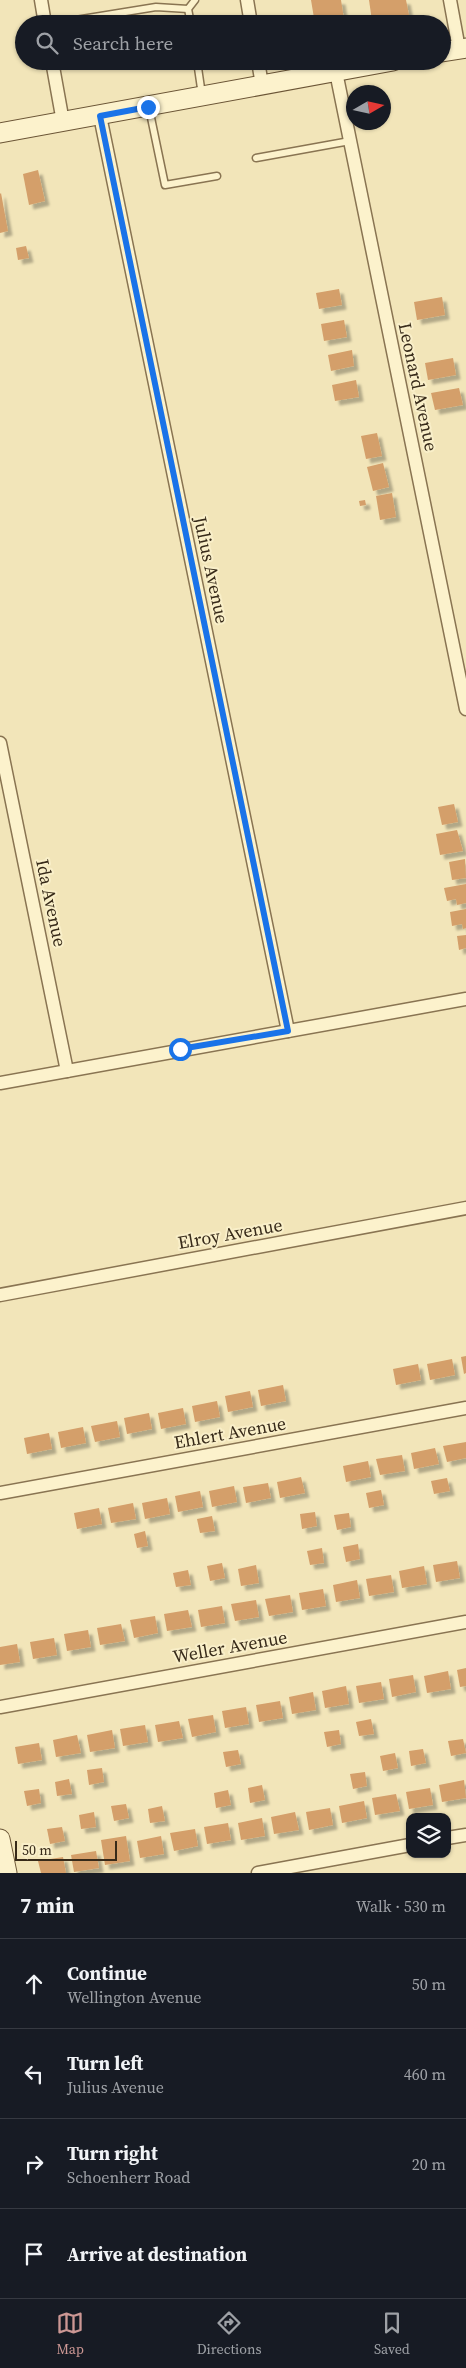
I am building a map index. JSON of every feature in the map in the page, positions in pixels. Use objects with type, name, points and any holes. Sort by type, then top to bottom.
[{"type":"main road","points":[[0,133],[346,70]]},
{"type":"main road","points":[[0,1839],[7,1873]]},
{"type":"street","points":[[41,0],[44,15]]},
{"type":"street","points":[[246,0],[249,15]]},
{"type":"street","points":[[450,0],[456,50]]},
{"type":"street","points":[[54,70],[63,122]]},
{"type":"street","points":[[260,70],[262,85]]},
{"type":"street","name":"Leonard Avenue","points":[[336,72],[466,709]]},
{"type":"street","name":"Julius Avenue","points":[[100,116],[288,1031]]},
{"type":"street","name":"Ida Avenue","points":[[0,743],[67,1071]]},
{"type":"street","points":[[0,1083],[466,999]]},
{"type":"street","name":"Elroy Avenue","points":[[0,1295],[466,1208]]},
{"type":"street","name":"Ehlert Avenue","points":[[0,1493],[466,1408]]},
{"type":"street","name":"Weller Avenue","points":[[0,1707],[466,1622]]},
{"type":"street","points":[[451,1837],[466,1835]]},
{"type":"street","points":[[258,1873],[406,1846]]},
{"type":"lane","points":[[189,15],[188,9],[195,0]]},
{"type":"lane","points":[[110,15],[156,8],[188,9]]},
{"type":"lane","points":[[198,70],[202,96]]},
{"type":"lane","points":[[148,107],[165,185],[217,176]]},
{"type":"lane","points":[[256,158],[350,141]]},
{"type":"building","points":[[311,0],[341,0],[343,15],[314,15]]},
{"type":"building","points":[[369,0],[406,0],[409,15],[371,15]]},
{"type":"building","points":[[38,170],[45,201],[29,205],[23,174]]},
{"type":"building","points":[[0,194],[8,231],[0,233]]},
{"type":"building","points":[[26,246],[29,258],[18,260],[16,248]]},
{"type":"building","points":[[339,289],[342,305],[319,309],[316,293]]},
{"type":"building","points":[[442,297],[445,315],[417,320],[414,302]]},
{"type":"building","points":[[344,320],[347,337],[324,341],[321,324]]},
{"type":"building","points":[[352,350],[354,366],[331,371],[328,355]]},
{"type":"building","points":[[453,358],[456,375],[428,380],[425,363]]},
{"type":"building","points":[[356,380],[359,397],[335,401],[332,385]]},
{"type":"building","points":[[459,388],[463,405],[435,410],[431,393]]},
{"type":"building","points":[[377,433],[382,456],[366,459],[361,436]]},
{"type":"building","points":[[383,463],[389,487],[373,491],[367,467]]},
{"type":"building","points":[[392,493],[396,517],[380,520],[376,496]]},
{"type":"building","points":[[365,500],[366,505],[360,506],[359,501]]},
{"type":"building","points":[[454,804],[458,822],[442,825],[438,807]]},
{"type":"building","points":[[457,830],[463,851],[440,855],[436,834]]},
{"type":"building","points":[[465,859],[466,878],[452,880],[449,862]]},
{"type":"building","points":[[466,884],[466,903],[457,905],[456,899],[447,901],[444,888]]},
{"type":"building","points":[[466,909],[466,928],[463,929],[462,924],[452,926],[450,912]]},
{"type":"building","points":[[466,935],[466,948],[459,950],[457,936]]},
{"type":"building","points":[[466,1356],[466,1373],[464,1374],[461,1357]]},
{"type":"building","points":[[452,1359],[455,1375],[430,1380],[427,1364]]},
{"type":"building","points":[[418,1364],[421,1380],[396,1385],[393,1369]]},
{"type":"building","points":[[283,1385],[286,1401],[261,1406],[258,1390]]},
{"type":"building","points":[[250,1391],[253,1407],[228,1412],[225,1396]]},
{"type":"building","points":[[217,1401],[220,1417],[195,1422],[192,1406]]},
{"type":"building","points":[[183,1408],[186,1424],[161,1429],[158,1413]]},
{"type":"building","points":[[149,1413],[152,1429],[127,1434],[124,1418]]},
{"type":"building","points":[[117,1421],[120,1437],[95,1442],[91,1426]]},
{"type":"building","points":[[83,1427],[86,1443],[61,1448],[58,1432]]},
{"type":"building","points":[[49,1433],[52,1449],[27,1454],[24,1438]]},
{"type":"building","points":[[466,1442],[466,1458],[447,1462],[443,1446]]},
{"type":"building","points":[[435,1448],[439,1464],[414,1469],[411,1453]]},
{"type":"building","points":[[402,1455],[405,1471],[380,1475],[376,1459]]},
{"type":"building","points":[[368,1461],[371,1477],[346,1482],[343,1466]]},
{"type":"building","points":[[301,1477],[305,1493],[280,1498],[277,1482]]},
{"type":"building","points":[[447,1478],[450,1491],[434,1494],[431,1481]]},
{"type":"building","points":[[268,1483],[271,1498],[246,1503],[243,1487]]},
{"type":"building","points":[[234,1486],[237,1502],[212,1507],[209,1491]]},
{"type":"building","points":[[381,1490],[384,1505],[369,1508],[366,1493]]},
{"type":"building","points":[[200,1491],[203,1507],[178,1512],[175,1496]]},
{"type":"building","points":[[167,1498],[170,1514],[145,1519],[142,1503]]},
{"type":"building","points":[[133,1503],[136,1519],[111,1523],[108,1508]]},
{"type":"building","points":[[99,1508],[102,1524],[77,1529],[74,1513]]},
{"type":"building","points":[[315,1512],[317,1526],[302,1529],[300,1514]]},
{"type":"building","points":[[349,1513],[351,1527],[337,1530],[334,1515]]},
{"type":"building","points":[[212,1516],[215,1531],[200,1533],[197,1519]]},
{"type":"building","points":[[145,1531],[148,1546],[137,1548],[134,1534]]},
{"type":"building","points":[[358,1544],[360,1559],[346,1562],[343,1547]]},
{"type":"building","points":[[322,1548],[324,1563],[310,1565],[307,1551]]},
{"type":"building","points":[[457,1561],[460,1578],[436,1582],[433,1565]]},
{"type":"building","points":[[222,1563],[225,1578],[210,1581],[207,1566]]},
{"type":"building","points":[[256,1565],[259,1583],[241,1586],[238,1569]]},
{"type":"building","points":[[424,1566],[427,1584],[402,1588],[399,1571]]},
{"type":"building","points":[[188,1570],[191,1585],[176,1587],[173,1573]]},
{"type":"building","points":[[391,1575],[394,1592],[369,1596],[366,1579]]},
{"type":"building","points":[[357,1580],[360,1598],[336,1602],[333,1585]]},
{"type":"building","points":[[323,1589],[326,1606],[302,1610],[299,1593]]},
{"type":"building","points":[[290,1595],[293,1612],[269,1616],[265,1599]]},
{"type":"building","points":[[256,1600],[259,1617],[235,1621],[231,1604]]},
{"type":"building","points":[[222,1606],[225,1623],[201,1627],[198,1610]]},
{"type":"building","points":[[188,1610],[192,1627],[167,1631],[164,1614]]},
{"type":"building","points":[[155,1616],[158,1633],[134,1638],[130,1620]]},
{"type":"building","points":[[121,1624],[125,1641],[100,1645],[97,1628]]},
{"type":"building","points":[[88,1630],[91,1647],[67,1651],[64,1634]]},
{"type":"building","points":[[54,1638],[57,1655],[33,1659],[30,1642]]},
{"type":"building","points":[[17,1644],[20,1662],[0,1665],[0,1647]]},
{"type":"building","points":[[466,1668],[466,1686],[460,1687],[457,1670]]},
{"type":"building","points":[[448,1671],[451,1689],[427,1693],[424,1676]]},
{"type":"building","points":[[413,1675],[416,1692],[392,1697],[389,1679]]},
{"type":"building","points":[[381,1682],[384,1699],[359,1703],[356,1686]]},
{"type":"building","points":[[346,1686],[349,1704],[325,1708],[322,1691]]},
{"type":"building","points":[[313,1692],[316,1710],[292,1714],[289,1697]]},
{"type":"building","points":[[280,1701],[283,1718],[259,1722],[256,1705]]},
{"type":"building","points":[[246,1707],[249,1724],[225,1728],[222,1711]]},
{"type":"building","points":[[213,1715],[216,1732],[192,1737],[188,1719]]},
{"type":"building","points":[[371,1719],[374,1734],[359,1736],[356,1722]]},
{"type":"building","points":[[179,1721],[183,1738],[158,1742],[155,1725]]},
{"type":"building","points":[[145,1725],[148,1742],[123,1746],[120,1729]]},
{"type":"building","points":[[112,1730],[115,1748],[90,1752],[87,1735]]},
{"type":"building","points":[[339,1730],[341,1744],[327,1747],[324,1732]]},
{"type":"building","points":[[77,1735],[81,1753],[56,1757],[53,1740]]},
{"type":"building","points":[[463,1739],[466,1753],[451,1756],[448,1741]]},
{"type":"building","points":[[39,1743],[42,1760],[18,1764],[15,1747]]},
{"type":"building","points":[[423,1749],[426,1763],[411,1766],[409,1751]]},
{"type":"building","points":[[238,1750],[241,1764],[226,1767],[223,1752]]},
{"type":"building","points":[[395,1753],[398,1768],[383,1771],[380,1756]]},
{"type":"building","points":[[102,1768],[104,1782],[89,1785],[87,1770]]},
{"type":"building","points":[[365,1772],[367,1786],[353,1789],[350,1774]]},
{"type":"building","points":[[69,1779],[72,1794],[57,1796],[55,1782]]},
{"type":"building","points":[[464,1780],[466,1798],[442,1802],[439,1785]]},
{"type":"building","points":[[262,1785],[265,1800],[250,1803],[248,1788]]},
{"type":"building","points":[[430,1788],[433,1805],[409,1809],[406,1792]]},
{"type":"building","points":[[39,1789],[41,1803],[27,1806],[24,1791]]},
{"type":"building","points":[[228,1790],[231,1805],[216,1808],[214,1793]]},
{"type":"building","points":[[396,1794],[400,1811],[375,1815],[372,1798]]},
{"type":"building","points":[[364,1801],[367,1818],[342,1823],[339,1806]]},
{"type":"building","points":[[126,1804],[129,1818],[114,1821],[111,1806]]},
{"type":"building","points":[[162,1806],[165,1821],[150,1823],[148,1809]]},
{"type":"building","points":[[330,1808],[333,1825],[309,1830],[306,1812]]},
{"type":"building","points":[[94,1812],[96,1827],[81,1829],[79,1815]]},
{"type":"building","points":[[295,1812],[299,1830],[274,1834],[271,1817]]},
{"type":"building","points":[[262,1818],[265,1836],[241,1840],[238,1823]]},
{"type":"building","points":[[228,1823],[231,1840],[207,1844],[204,1827]]},
{"type":"building","points":[[62,1827],[65,1841],[50,1844],[47,1829]]},
{"type":"building","points":[[195,1829],[198,1846],[174,1851],[170,1833]]},
{"type":"building","points":[[126,1836],[130,1861],[105,1865],[101,1840]]},
{"type":"building","points":[[161,1836],[164,1854],[140,1858],[137,1841]]},
{"type":"building","points":[[96,1851],[99,1868],[74,1872],[71,1855]]},
{"type":"building","points":[[63,1857],[66,1873],[41,1873],[38,1861]]},
{"type":"route","points":[[148,107],[100,116],[288,1031],[180,1049]]}]
